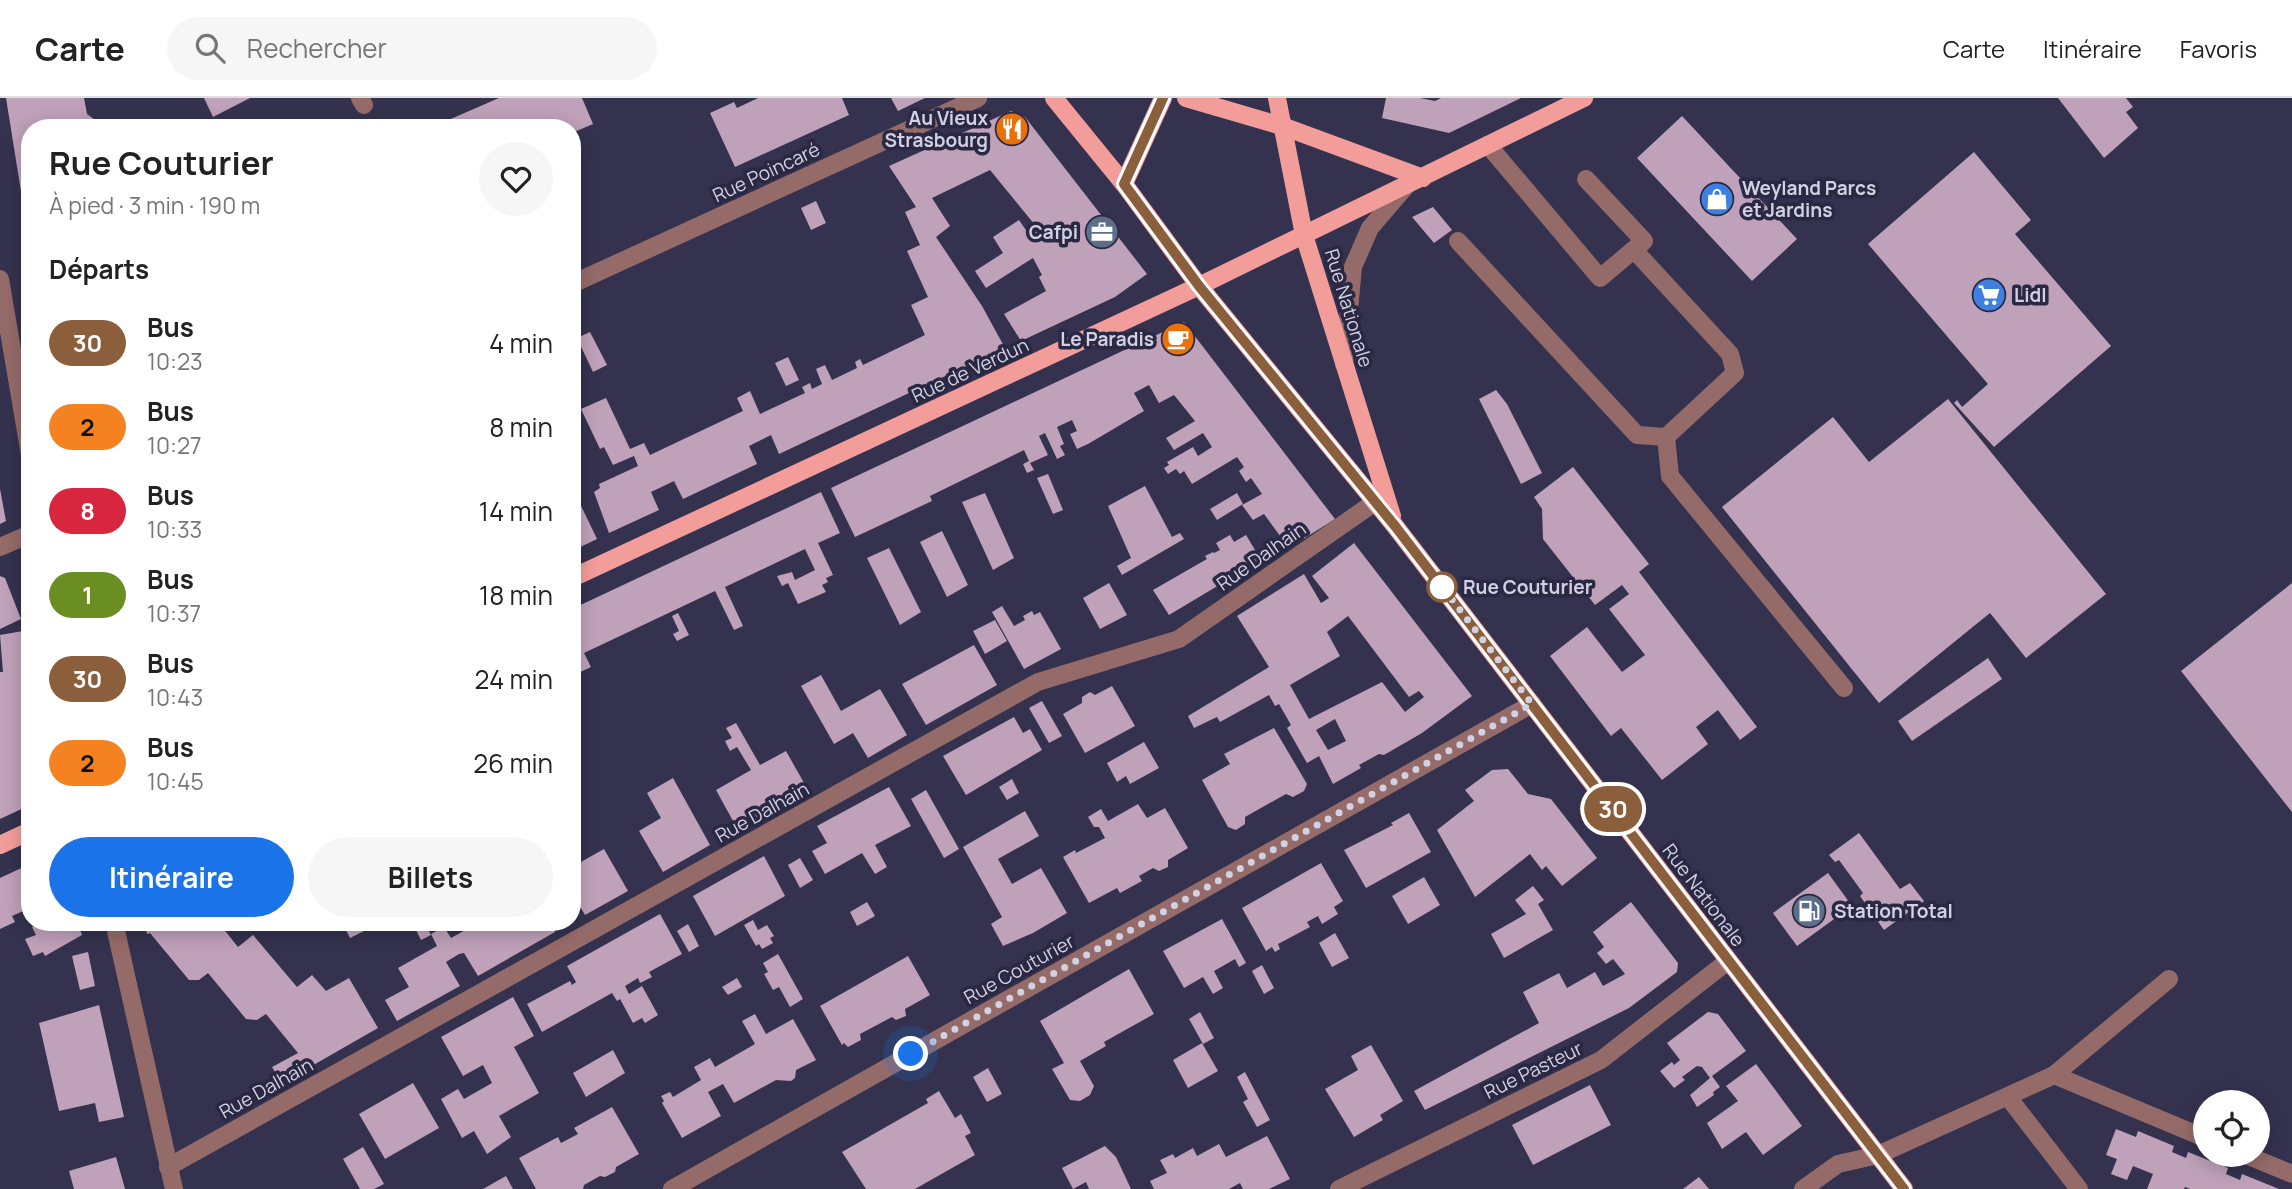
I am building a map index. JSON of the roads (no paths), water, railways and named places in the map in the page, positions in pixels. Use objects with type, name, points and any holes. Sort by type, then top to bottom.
[{"type":"main road","name":"Rue Nationale","points":[[1054,98],[1124,184],[1199,286],[1395,526],[1904,1189]]},
{"type":"main road","points":[[1124,184],[1163,98]]},
{"type":"main road","points":[[1186,98],[1282,126],[1415,181]]},
{"type":"main road","name":"Rue Nationale","points":[[1277,98],[1304,235],[1395,526]]},
{"type":"main road","name":"Rue de Verdun","points":[[581,574],[1199,286],[1584,98]]},
{"type":"main road","points":[[0,845],[21,835]]},
{"type":"street","name":"Rue Poincaré","points":[[581,280],[978,98]]},
{"type":"street","points":[[1488,145],[1600,278],[1644,241],[1586,179]]},
{"type":"street","points":[[1344,364],[1353,267],[1370,228],[1415,181]]},
{"type":"street","points":[[1458,241],[1637,435],[1666,437],[1735,373],[1730,354],[1634,250]]},
{"type":"street","points":[[0,279],[3,316],[21,409]]},
{"type":"street","points":[[1666,437],[1670,476],[1844,688]]},
{"type":"street","name":"Rue Dalhain","points":[[168,1167],[1038,682],[1179,639],[1375,502]]},
{"type":"street","points":[[0,547],[21,538]]},
{"type":"street","name":"Rue Couturier","points":[[672,1189],[1532,704]]},
{"type":"street","points":[[116,931],[174,1189]]},
{"type":"street","name":"Rue Pasteur","points":[[1339,1189],[1601,1059],[1728,961]]},
{"type":"street","points":[[1803,1189],[1838,1164],[1878,1155],[2053,1074],[2169,979]]},
{"type":"street","points":[[2053,1074],[2193,1133]]},
{"type":"street","points":[[2008,1097],[2079,1189]]},
{"type":"street","points":[[2270,1165],[2292,1174]]},
{"type":"place","name":"Au Vieux Strasbourg","points":[[1012,129]]},
{"type":"place","name":"Weyland Parcs et Jardins","points":[[1717,199]]},
{"type":"place","name":"Cafpi","points":[[1102,232]]},
{"type":"place","name":"Lidl","points":[[1989,295]]},
{"type":"place","name":"Le Paradis","points":[[1178,339]]},
{"type":"place","name":"Rue Couturier","points":[[1442,587]]},
{"type":"place","name":"Station Total","points":[[1809,911]]}]
